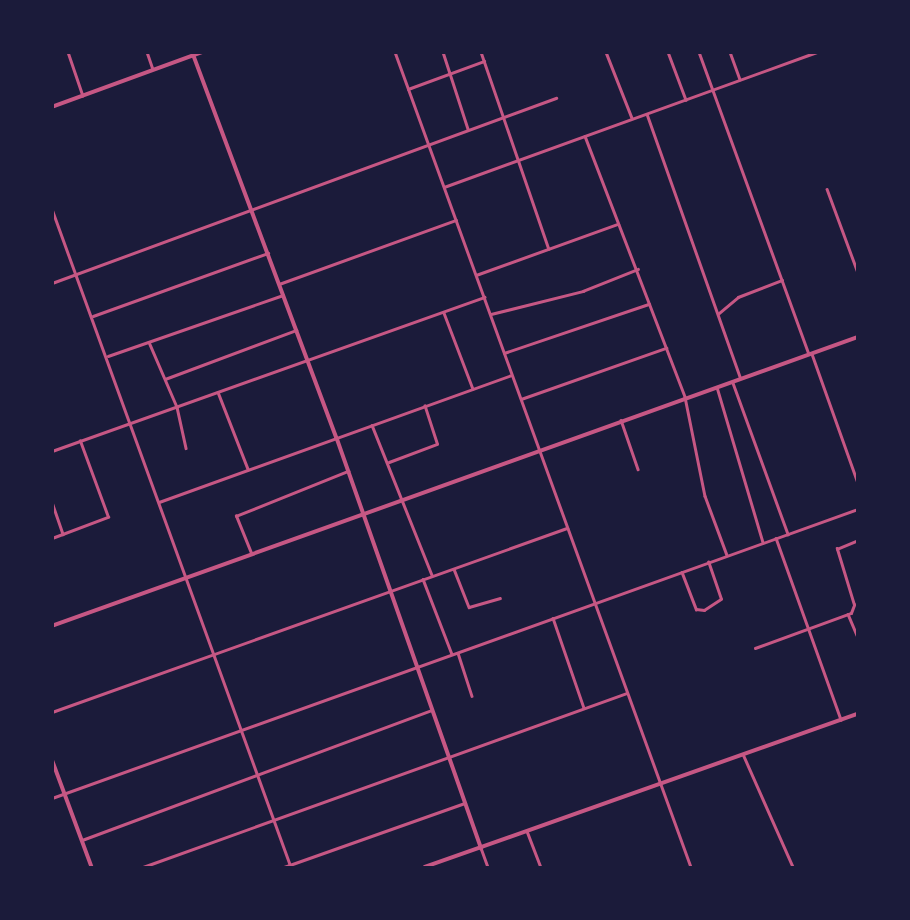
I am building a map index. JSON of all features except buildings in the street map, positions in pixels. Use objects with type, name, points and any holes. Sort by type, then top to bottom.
[{"type":"street","points":[[68,52],[83,96]]},
{"type":"street","points":[[147,52],[153,70]]},
{"type":"street","points":[[52,107],[202,52]]},
{"type":"street","points":[[395,52],[691,867]]},
{"type":"street","points":[[443,52],[468,130]]},
{"type":"street","points":[[481,52],[549,249]]},
{"type":"street","points":[[606,52],[632,119]]},
{"type":"street","points":[[668,52],[686,100]]},
{"type":"street","points":[[699,52],[715,89],[858,483]]},
{"type":"street","points":[[730,52],[740,80]]},
{"type":"street","points":[[444,187],[816,52]]},
{"type":"street","points":[[193,54],[337,438],[488,867]]},
{"type":"street","points":[[408,89],[484,61]]},
{"type":"street","points":[[52,283],[556,98]]},
{"type":"street","points":[[647,114],[740,377]]},
{"type":"street","points":[[585,136],[685,397],[705,496],[727,555]]},
{"type":"street","points":[[827,189],[858,273]]},
{"type":"street","points":[[52,209],[290,866]]},
{"type":"street","points":[[279,284],[456,220]]},
{"type":"street","points":[[476,275],[619,223]]},
{"type":"street","points":[[92,316],[268,253]]},
{"type":"street","points":[[490,314],[583,290],[638,269]]},
{"type":"street","points":[[718,314],[738,297],[783,280]]},
{"type":"street","points":[[106,357],[283,295]]},
{"type":"street","points":[[52,451],[484,297]]},
{"type":"street","points":[[504,353],[649,304]]},
{"type":"street","points":[[443,312],[473,389]]},
{"type":"street","points":[[165,379],[296,330]]},
{"type":"street","points":[[52,626],[539,449],[858,337]]},
{"type":"street","points":[[149,342],[177,407],[186,448]]},
{"type":"street","points":[[521,399],[666,348]]},
{"type":"street","points":[[159,502],[512,374]]},
{"type":"street","points":[[732,380],[788,534]]},
{"type":"street","points":[[717,386],[763,542]]},
{"type":"street","points":[[218,392],[248,470]]},
{"type":"street","points":[[388,462],[437,444],[425,406]]},
{"type":"street","points":[[621,420],[638,468]]},
{"type":"street","points":[[372,425],[432,576]]},
{"type":"street","points":[[52,538],[108,517],[80,441]]},
{"type":"street","points":[[251,553],[236,516],[348,471]]},
{"type":"street","points":[[52,502],[63,534]]},
{"type":"street","points":[[52,798],[858,509]]},
{"type":"street","points":[[52,712],[568,528]]},
{"type":"street","points":[[776,538],[841,719]]},
{"type":"street","points":[[755,648],[848,614],[854,606],[837,549],[858,540]]},
{"type":"street","points":[[682,571],[696,609],[704,610],[721,599],[708,562]]},
{"type":"street","points":[[454,569],[468,607],[500,598]]},
{"type":"street","points":[[423,579],[452,654]]},
{"type":"street","points":[[848,614],[858,638]]},
{"type":"street","points":[[553,618],[584,708]]},
{"type":"street","points":[[457,652],[472,696]]},
{"type":"street","points":[[143,867],[628,692]]},
{"type":"street","points":[[82,840],[432,710]]},
{"type":"street","points":[[425,867],[858,714]]},
{"type":"street","points":[[743,754],[793,867]]},
{"type":"street","points":[[52,759],[92,867]]},
{"type":"street","points":[[284,867],[465,803]]},
{"type":"street","points":[[527,831],[541,867]]}]
